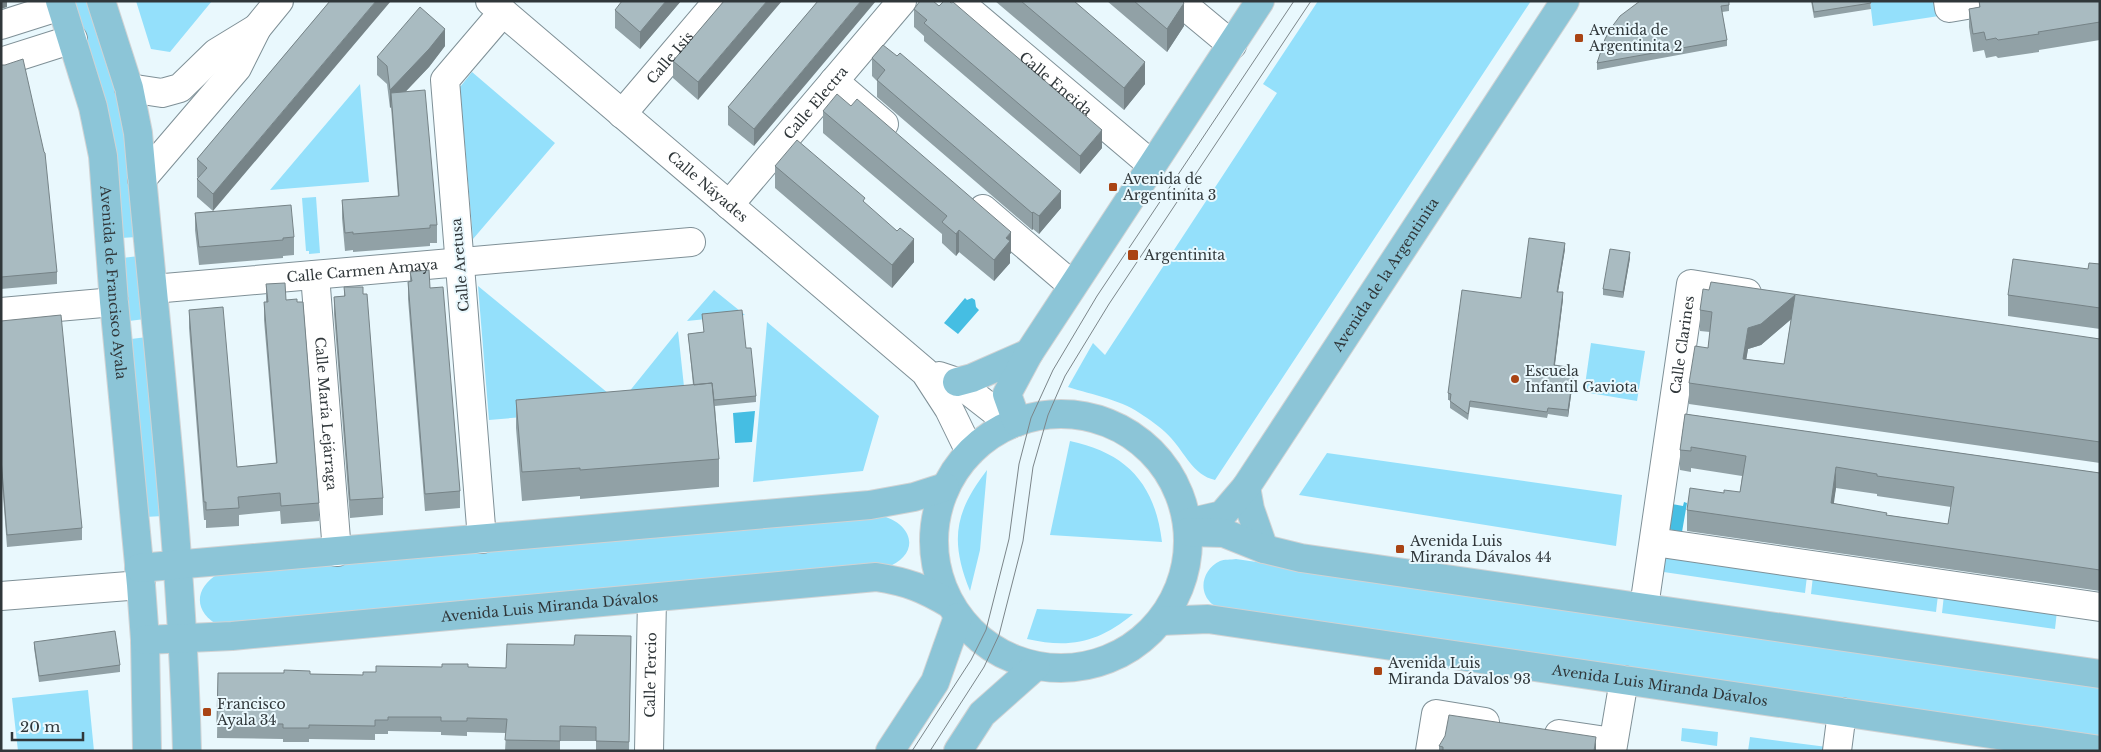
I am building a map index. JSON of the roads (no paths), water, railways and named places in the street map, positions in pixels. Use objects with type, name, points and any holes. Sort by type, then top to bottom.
[{"type":"main road","points":[[101,1],[129,88],[138,132],[183,638],[187,751]]},
{"type":"main road","points":[[1014,423],[1007,394],[1029,352],[1260,1]]},
{"type":"main road","name":"Avenida de la Argentinita","points":[[1187,528],[1222,515],[1246,487],[1565,1]]},
{"type":"main road","name":"Avenida de Francisco Ayala","points":[[61,3],[94,107],[103,156],[114,302],[145,640],[147,751]]},
{"type":"main road","points":[[957,382],[972,378],[1029,352]]},
{"type":"main road","points":[[1048,415],[1075,415],[1100,421],[1127,433],[1149,450],[1168,472],[1180,497],[1187,528],[1187,562],[1178,592],[1161,621],[1142,640],[1123,653],[1102,662],[1077,668],[1057,668],[1036,666],[1014,660],[994,650],[981,640],[954,610],[941,586],[936,567],[933,542],[936,516],[946,487],[958,466],[970,452],[988,437],[1014,423],[1048,415]]},
{"type":"main road","points":[[140,576],[177,566],[870,505],[914,497],[946,487]]},
{"type":"main road","points":[[1246,487],[1250,509],[1264,549]]},
{"type":"main road","points":[[1187,528],[1224,533],[1264,549],[1301,558],[2100,674]]},
{"type":"main road","name":"Avenida Luis Miranda Dávalos","points":[[145,640],[232,636],[876,577],[906,581],[926,589],[954,610]]},
{"type":"main road","points":[[890,751],[935,682],[954,610]]},
{"type":"main road","name":"Avenida Luis Miranda Dávalos","points":[[1161,621],[1208,620],[2090,750]]},
{"type":"main road","points":[[958,751],[982,714],[1036,666]]},
{"type":"street","points":[[142,179],[237,68],[257,28],[279,1]]},
{"type":"street","name":"Calle Isis","points":[[622,114],[718,1]]},
{"type":"street","name":"Calle Electra","points":[[729,205],[902,1]]},
{"type":"street","name":"Calle Eneida","points":[[958,1],[1152,165]]},
{"type":"street","points":[[1179,1],[1232,45]]},
{"type":"street","points":[[1948,1],[1949,8],[1990,1]]},
{"type":"street","points":[[1,25],[61,3]]},
{"type":"street","name":"Calle Náyades","points":[[506,8],[622,114],[925,372],[949,409],[970,452]]},
{"type":"street","name":"Calle Aretusa","points":[[482,539],[445,80],[506,8]]},
{"type":"street","points":[[129,88],[162,93],[180,88],[216,53],[257,28]]},
{"type":"street","points":[[1,62],[72,39]]},
{"type":"street","points":[[834,81],[902,139]]},
{"type":"street","points":[[968,196],[1072,286]]},
{"type":"street","name":"Calle Carmen Amaya","points":[[153,289],[691,242]]},
{"type":"street","name":"Calle María Lejárraga","points":[[314,275],[338,552]]},
{"type":"street","name":"Calle Clarines","points":[[1644,607],[1690,284],[1768,296]]},
{"type":"street","points":[[1,312],[114,302]]},
{"type":"street","name":"Calle Náyades","points":[[925,372],[957,382],[1014,423]]},
{"type":"street","points":[[1672,417],[1701,421]]},
{"type":"street","points":[[1654,542],[2100,607]]},
{"type":"street","points":[[1,596],[140,576]]},
{"type":"street","name":"Calle Tercio","points":[[648,751],[652,599]]},
{"type":"street","points":[[1430,751],[1436,714],[1524,728],[1612,746],[1624,680]]},
{"type":"street","points":[[1837,751],[1842,712]]},
{"type":"tram line","points":[[912,751],[971,660],[986,630],[1009,539],[1019,464],[1031,418],[1053,370],[1097,296],[1294,1]]},
{"type":"tram line","points":[[930,751],[984,667],[999,635],[1023,541],[1033,467],[1048,415],[1065,376],[1109,304],[1311,1]]},
{"type":"place","name":"Avenida de Argentinita 2","points":[[1579,38]]},
{"type":"place","name":"Avenida de Argentinita 3","points":[[1113,187]]},
{"type":"place","name":"Argentinita","points":[[1133,255]]},
{"type":"place","name":"Escuela Infantil Gaviota","points":[[1515,379]]},
{"type":"place","name":"Avenida Luis Miranda Dávalos 44","points":[[1400,549]]},
{"type":"place","name":"Avenida Luis Miranda Dávalos 93","points":[[1378,671]]},
{"type":"place","name":"Francisco Ayala 34","points":[[207,712]]}]
